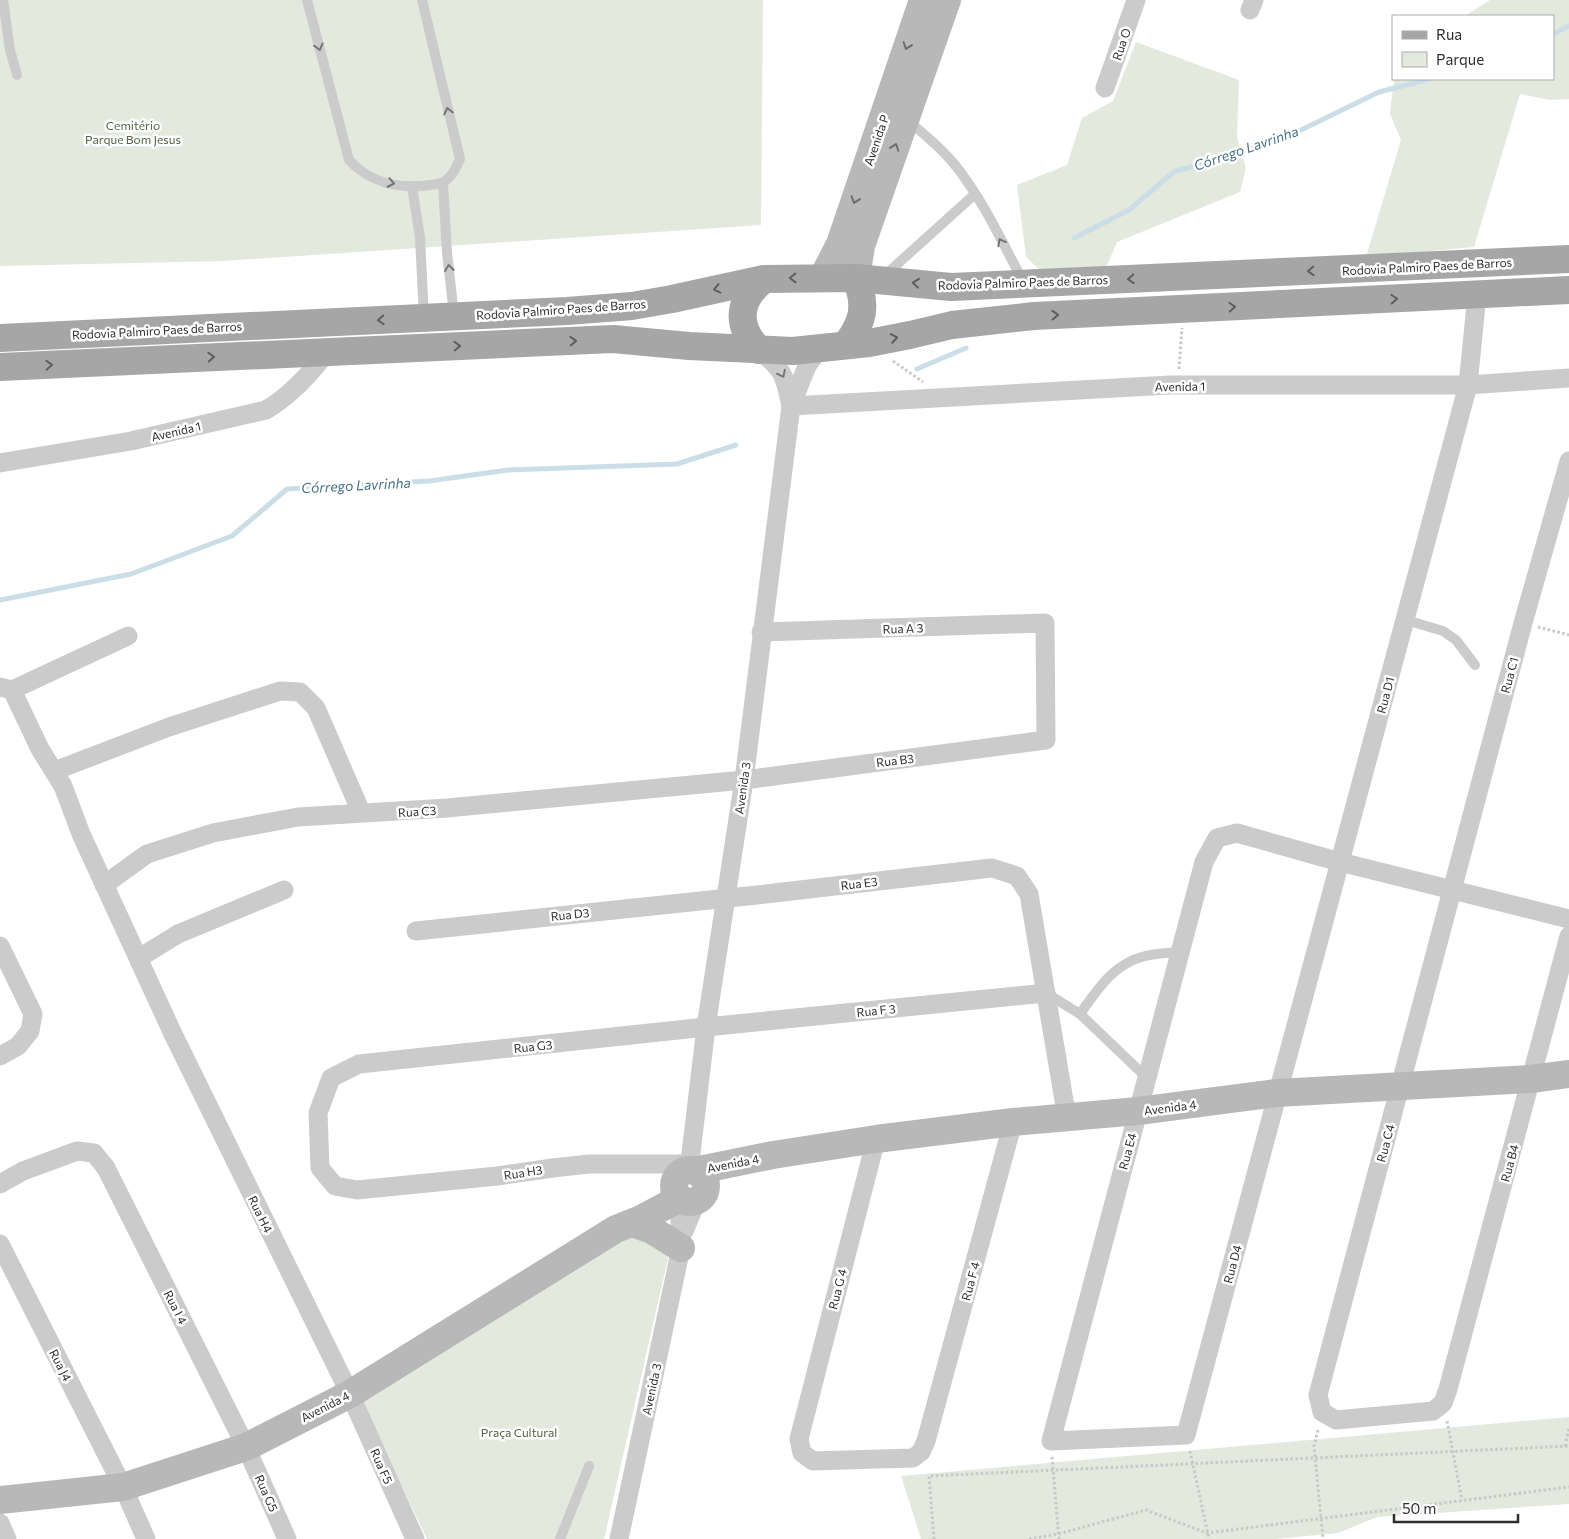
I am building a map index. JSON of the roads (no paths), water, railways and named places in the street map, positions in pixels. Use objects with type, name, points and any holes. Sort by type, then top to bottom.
[{"type":"main road","name":"Rodovia Palmiro Paes de Barros","points":[[0,338],[567,311],[632,306],[764,278],[823,277],[868,279],[951,287],[1569,259]]},
{"type":"main road","points":[[759,350],[749,340],[744,327],[742,313],[746,299],[753,288],[764,278]]},
{"type":"main road","points":[[857,344],[857,330],[863,313],[862,294],[868,279]]},
{"type":"main road","points":[[0,367],[613,339],[793,351],[857,344],[952,325],[1034,316],[1569,290]]},
{"type":"street","name":"Avenida P","points":[[868,279],[861,246],[923,0]]},
{"type":"street","name":"Avenida P","points":[[823,277],[840,244],[895,114],[947,0]]},
{"type":"street","name":"Rua O","points":[[1105,88],[1136,0]]},
{"type":"street","name":"Rua D1","points":[[1277,1093],[1468,385],[1478,295]]},
{"type":"street","points":[[791,406],[802,378],[819,349]]},
{"type":"street","points":[[759,350],[779,367],[784,375],[791,406]]},
{"type":"street","name":"Avenida 1","points":[[0,463],[131,441],[266,410],[282,400],[307,378],[328,352]]},
{"type":"street","name":"Avenida 1","points":[[791,406],[1177,385],[1468,385],[1569,378]]},
{"type":"street","name":"Avenida 3","points":[[620,1539],[681,1244],[680,1220],[689,1184],[706,1027],[744,780],[761,632],[791,406]]},
{"type":"street","name":"Rua C1","points":[[1452,891],[1523,623],[1569,461]]},
{"type":"street","name":"Rua A 3","points":[[761,632],[1045,623],[1046,740]]},
{"type":"street","points":[[6,688],[128,636]]},
{"type":"street","name":"Rua H4","points":[[6,688],[63,786],[81,834],[173,1034],[350,1394]]},
{"type":"street","points":[[54,771],[169,727],[270,694],[280,691],[300,692],[316,708],[361,812]]},
{"type":"street","name":"Rua B3","points":[[744,780],[1046,740]]},
{"type":"street","name":"Rua C3","points":[[104,885],[147,854],[213,833],[298,817],[361,812],[391,813],[744,780]]},
{"type":"street","name":"Rua E4","points":[[1051,1441],[1179,952],[1204,862],[1217,838],[1237,833],[1340,862],[1569,919]]},
{"type":"street","name":"Rua E3","points":[[725,898],[992,868],[1017,876],[1030,894],[1046,992]]},
{"type":"street","points":[[139,958],[178,934],[284,890]]},
{"type":"street","name":"Rua C4","points":[[1320,1404],[1452,891]]},
{"type":"street","name":"Rua D3","points":[[416,931],[725,898]]},
{"type":"street","name":"Rua B4","points":[[1320,1404],[1336,1420],[1433,1411],[1446,1396],[1569,936]]},
{"type":"street","points":[[0,946],[32,1014],[30,1031],[18,1046],[0,1056]]},
{"type":"street","points":[[1046,992],[1067,1118]]},
{"type":"street","name":"Rua F 3","points":[[706,1027],[1046,992]]},
{"type":"street","name":"Rua G3","points":[[359,1064],[706,1027]]},
{"type":"street","name":"Rua H3","points":[[359,1064],[331,1078],[318,1113],[320,1168],[335,1186],[357,1190],[497,1176],[589,1164],[689,1184]]},
{"type":"street","name":"Avenida 4","points":[[0,1500],[123,1487],[246,1447],[350,1394],[624,1226],[635,1210],[689,1184],[773,1155],[876,1139],[1013,1122],[1138,1111],[1277,1093],[1400,1088],[1531,1079],[1569,1074]]},
{"type":"street","name":"Rua D4","points":[[1051,1441],[1186,1435],[1277,1093]]},
{"type":"street","name":"Rua F 4","points":[[799,1440],[802,1453],[813,1462],[913,1458],[921,1452],[926,1441],[1013,1122]]},
{"type":"street","name":"Rua G 4","points":[[799,1440],[876,1139]]},
{"type":"street","name":"Rua I 4","points":[[0,1184],[23,1171],[77,1151],[94,1154],[106,1168],[246,1447]]},
{"type":"street","points":[[624,1226],[652,1230],[681,1244]]},
{"type":"street","name":"Rua J4","points":[[0,1244],[123,1487],[146,1539]]},
{"type":"street","name":"Rua F5","points":[[350,1394],[415,1539]]},
{"type":"street","name":"Rua G5","points":[[246,1447],[287,1539]]},
{"type":"street","points":[[0,1523],[7,1539]]},
{"type":"lane","points":[[3,0],[10,50],[17,75]]},
{"type":"lane","points":[[307,0],[350,160],[359,170],[379,181],[412,187],[443,183],[454,173],[460,159],[422,0]]},
{"type":"lane","points":[[895,114],[930,139],[954,164],[975,194],[1025,284]]},
{"type":"lane","points":[[443,183],[447,253],[454,316]]},
{"type":"lane","points":[[412,187],[420,237],[424,317]]},
{"type":"lane","points":[[868,279],[975,194]]},
{"type":"lane","points":[[1406,620],[1443,631],[1456,640],[1475,665]]},
{"type":"lane","points":[[1080,1014],[1102,983],[1125,963],[1146,956],[1179,952]]},
{"type":"lane","points":[[1046,992],[1080,1014],[1147,1078]]},
{"type":"lane","points":[[560,1539],[589,1466]]},
{"type":"waterway","name":"Córrego Lavrinha","points":[[1554,34],[1569,26]]},
{"type":"waterway","name":"Córrego Lavrinha","points":[[1074,238],[1129,210],[1175,171],[1216,161],[1297,132],[1379,92],[1425,80]]},
{"type":"waterway","name":"Córrego Lavrinha","points":[[917,369],[966,348]]},
{"type":"waterway","name":"Córrego Lavrinha","points":[[0,600],[131,574],[232,536],[287,489],[429,481],[508,470],[677,464],[736,445]]},
{"type":"park label","name":"Cemitério Parque Bom Jesus","points":[[133,132]]},
{"type":"park label","name":"Praça Cultural","points":[[519,1432]]}]
